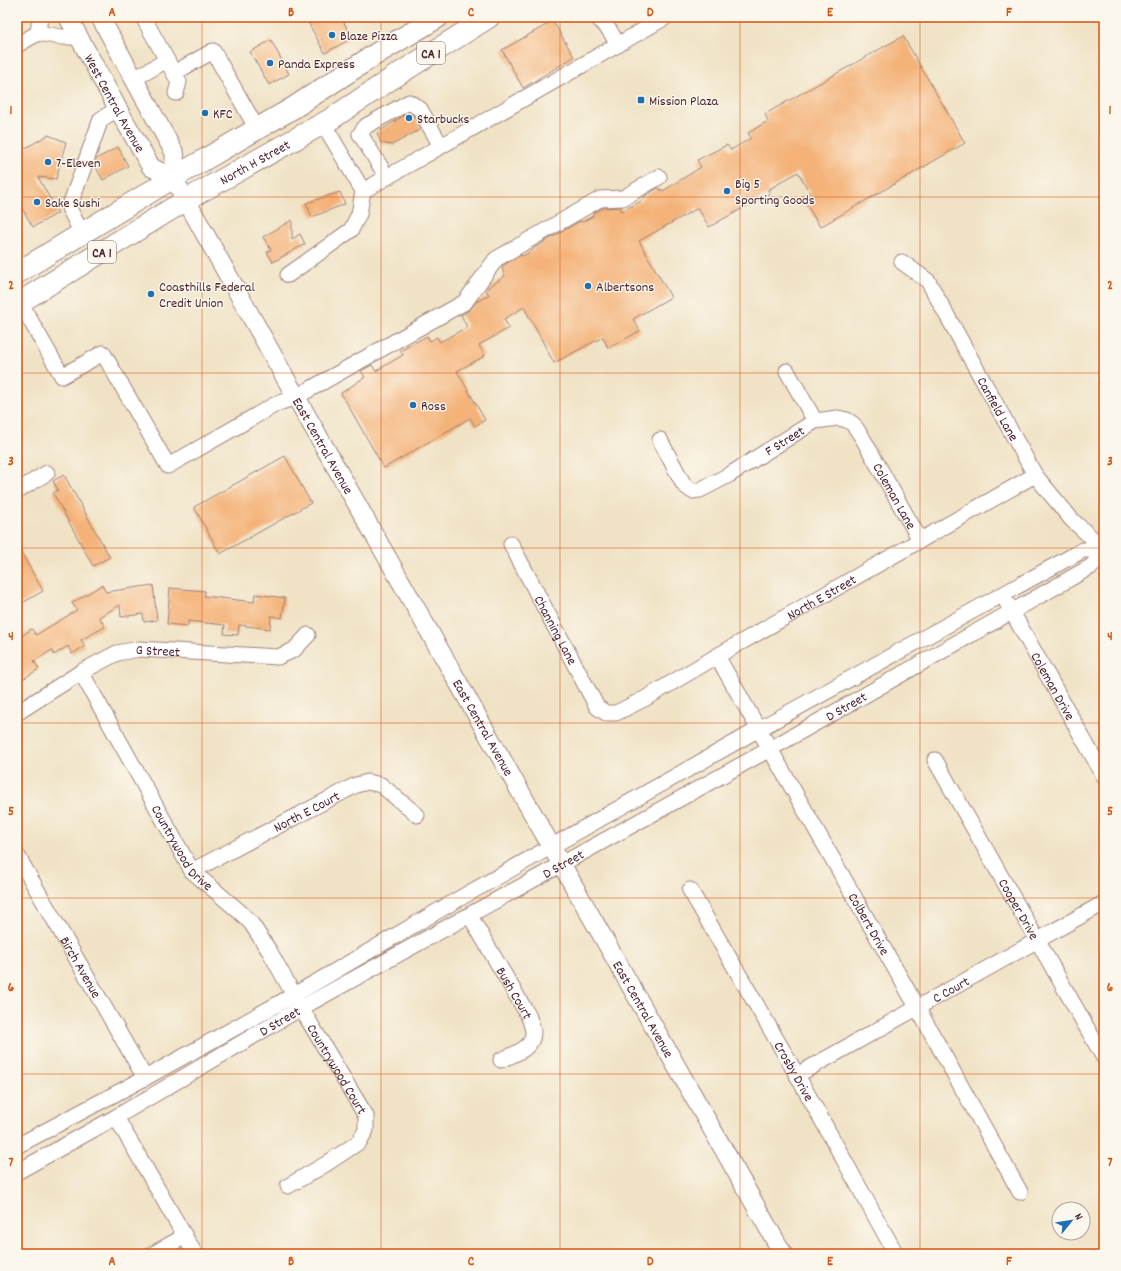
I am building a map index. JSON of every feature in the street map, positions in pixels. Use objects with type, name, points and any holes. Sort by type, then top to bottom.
[{"type":"highway","name":"North H Street","points":[[17,273],[173,178],[292,108],[379,52],[438,17]]},
{"type":"highway","name":"North H Street","points":[[19,303],[186,200],[323,124],[394,77],[490,17]]},
{"type":"main road","name":"West Central Avenue","points":[[68,17],[118,109],[152,167],[173,178],[175,154],[100,17]]},
{"type":"main road","points":[[173,178],[186,200]]},
{"type":"main road","name":"East Central Avenue","points":[[186,200],[560,864],[783,1254]]},
{"type":"street","points":[[38,33],[40,17]]},
{"type":"street","points":[[142,17],[179,82],[176,93]]},
{"type":"street","points":[[597,17],[610,31],[618,45]]},
{"type":"street","points":[[363,190],[618,45],[664,17]]},
{"type":"street","points":[[17,44],[38,33],[60,37],[79,37]]},
{"type":"street","points":[[134,79],[213,51],[257,129]]},
{"type":"street","points":[[387,177],[360,134],[366,126],[409,102],[420,109],[441,146]]},
{"type":"street","points":[[82,234],[69,208],[101,119],[118,109]]},
{"type":"street","points":[[288,275],[351,230],[359,214],[363,190],[323,124]]},
{"type":"street","points":[[19,303],[62,376],[103,353],[168,466],[276,404],[296,397],[465,302],[496,259],[600,199],[623,198],[659,177]]},
{"type":"street","name":"Canfield Lane","points":[[902,262],[928,281],[1035,475],[1072,520],[1104,550]]},
{"type":"street","points":[[787,371],[815,421]]},
{"type":"street","name":"F Street","points":[[660,440],[684,485],[692,491],[700,490],[729,475],[815,421],[838,418],[847,420],[853,424],[870,451]]},
{"type":"street","name":"Coleman Lane","points":[[870,451],[920,540]]},
{"type":"street","points":[[17,491],[47,473]]},
{"type":"street","name":"North E Street","points":[[606,713],[616,713],[640,701],[1035,475]]},
{"type":"street","name":"Channing Lane","points":[[511,544],[597,707],[606,713]]},
{"type":"street","name":"D Street","points":[[17,1146],[145,1078],[294,995],[551,847],[1083,550],[1104,550]]},
{"type":"street","name":"D Street","points":[[17,1172],[116,1117],[301,1008],[770,749],[1092,566],[1104,550]]},
{"type":"street","name":"Coleman Drive","points":[[1002,595],[1104,776]]},
{"type":"street","name":"G Street","points":[[17,713],[80,672],[116,654],[139,649],[278,657],[294,650],[308,635]]},
{"type":"street","name":"Colbert Drive","points":[[717,656],[917,1007],[1020,1192]]},
{"type":"street","name":"Countrywood Drive","points":[[80,672],[192,871],[240,912],[251,924],[270,952],[301,1008]]},
{"type":"street","name":"Cooper Drive","points":[[935,760],[1104,1058]]},
{"type":"street","name":"North E Court","points":[[192,871],[356,785],[368,782],[381,785],[417,815]]},
{"type":"street","name":"Birch Avenue","points":[[17,855],[145,1078]]},
{"type":"street","name":"Crosby Drive","points":[[690,890],[797,1075],[896,1254]]},
{"type":"street","name":"C Court","points":[[797,1075],[1104,903]]},
{"type":"street","name":"Bush Court","points":[[470,916],[528,1015],[533,1031],[532,1038],[522,1051],[501,1060]]},
{"type":"street","name":"Countrywood Court","points":[[288,1186],[326,1164],[359,1142],[366,1130],[366,1116],[301,1008]]},
{"type":"street","points":[[116,1117],[195,1254]]},
{"type":"street","points":[[153,1254],[185,1236]]},
{"type":"building","points":[[305,17],[341,17],[352,38],[325,53]]},
{"type":"building","points":[[553,21],[574,57],[523,88],[502,50]]},
{"type":"building","points":[[903,36],[965,143],[820,227],[802,197],[810,193],[798,172],[768,190],[770,193],[709,227],[698,208],[639,241],[671,297],[633,319],[640,331],[608,348],[603,337],[554,363],[524,307],[504,319],[509,328],[479,345],[485,356],[457,371],[485,420],[475,426],[470,418],[384,468],[341,393],[365,377],[361,371],[372,365],[376,371],[403,355],[400,351],[427,336],[430,341],[437,337],[440,342],[467,327],[461,315],[470,310],[476,302],[489,295],[486,289],[505,276],[502,266],[521,255],[523,256],[580,221],[582,222],[593,216],[593,213],[603,208],[620,207],[622,211],[642,201],[646,195],[658,188],[663,191],[701,167],[697,160],[727,145],[731,150],[751,138],[748,133],[768,121],[765,114]]},
{"type":"building","name":"Panda Express","points":[[271,40],[289,74],[269,85],[250,52]]},
{"type":"building","name":"Starbucks","points":[[409,112],[413,115],[421,129],[392,145],[381,143],[377,133]]},
{"type":"building","points":[[48,135],[66,142],[56,179],[38,177],[58,213],[33,227],[17,200],[17,153]]},
{"type":"building","points":[[118,147],[128,166],[103,180],[94,164],[96,159]]},
{"type":"building","points":[[340,192],[345,204],[312,217],[306,203]]},
{"type":"building","points":[[292,220],[292,239],[300,234],[305,244],[273,262],[267,252],[271,250],[263,237]]},
{"type":"building","points":[[285,456],[311,503],[220,554],[194,507]]},
{"type":"building","points":[[64,475],[110,557],[93,566],[53,493],[58,490],[53,481]]},
{"type":"building","points":[[17,545],[43,591],[17,606]]},
{"type":"building","points":[[102,585],[106,592],[153,585],[157,620],[144,622],[143,614],[121,617],[120,605],[99,617],[105,627],[81,640],[85,646],[72,654],[68,646],[54,655],[52,650],[34,661],[39,669],[23,679],[17,669],[17,639],[32,629],[36,635],[77,610],[72,603]]},
{"type":"building","points":[[170,588],[205,591],[204,596],[254,602],[255,594],[285,598],[282,618],[271,616],[270,629],[239,625],[238,635],[224,634],[225,625],[188,621],[188,626],[167,624]]},
{"type":"place","name":"Blaze Pizza","points":[[332,35]]},
{"type":"place","name":"Panda Express","points":[[270,63]]},
{"type":"place","name":"Mission Plaza","points":[[641,100]]},
{"type":"place","name":"KFC","points":[[205,113]]},
{"type":"place","name":"Starbucks","points":[[409,118]]},
{"type":"place","name":"7-Eleven","points":[[48,162]]},
{"type":"place","name":"Big 5 Sporting Goods","points":[[727,191]]},
{"type":"place","name":"Sake Sushi","points":[[37,202]]},
{"type":"place","name":"Albertsons","points":[[588,286]]},
{"type":"place","name":"Coasthills Federal Credit Union","points":[[151,294]]},
{"type":"place","name":"Ross","points":[[413,405]]}]
